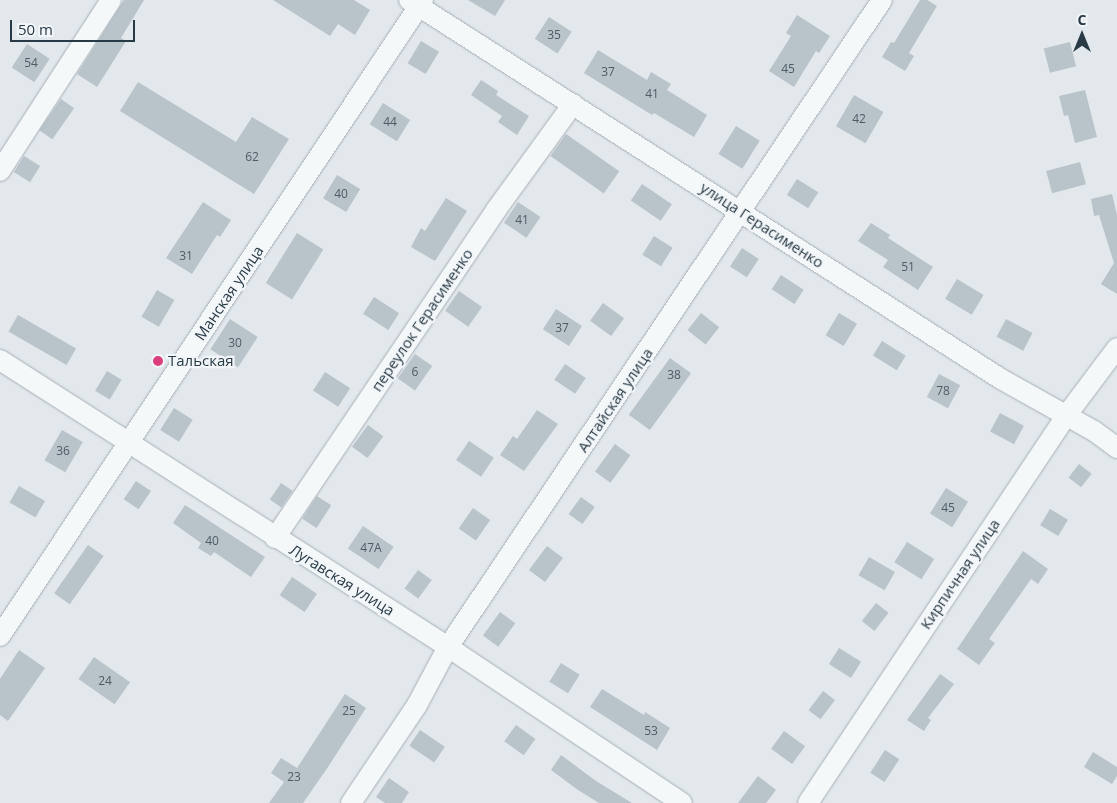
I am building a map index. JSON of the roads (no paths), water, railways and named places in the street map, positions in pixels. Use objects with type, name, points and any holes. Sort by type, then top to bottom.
[{"type":"street","points":[[0,172],[111,0]]},
{"type":"street","name":"Алтайская улица","points":[[351,803],[417,705],[448,647],[742,212],[882,0]]},
{"type":"street","name":"улица Герасименко","points":[[417,2],[1001,379],[1094,431],[1117,448]]},
{"type":"street","name":"Манская улица","points":[[0,636],[130,443],[417,2]]},
{"type":"street","name":"переулок Герасименко","points":[[276,538],[496,210],[573,104]]},
{"type":"street","name":"Кирпичная улица","points":[[808,803],[1066,416],[1117,348]]},
{"type":"street","name":"Лугавская улица","points":[[0,360],[448,647],[682,803]]},
{"type":"place","name":"Тальская","points":[[158,361]]}]
